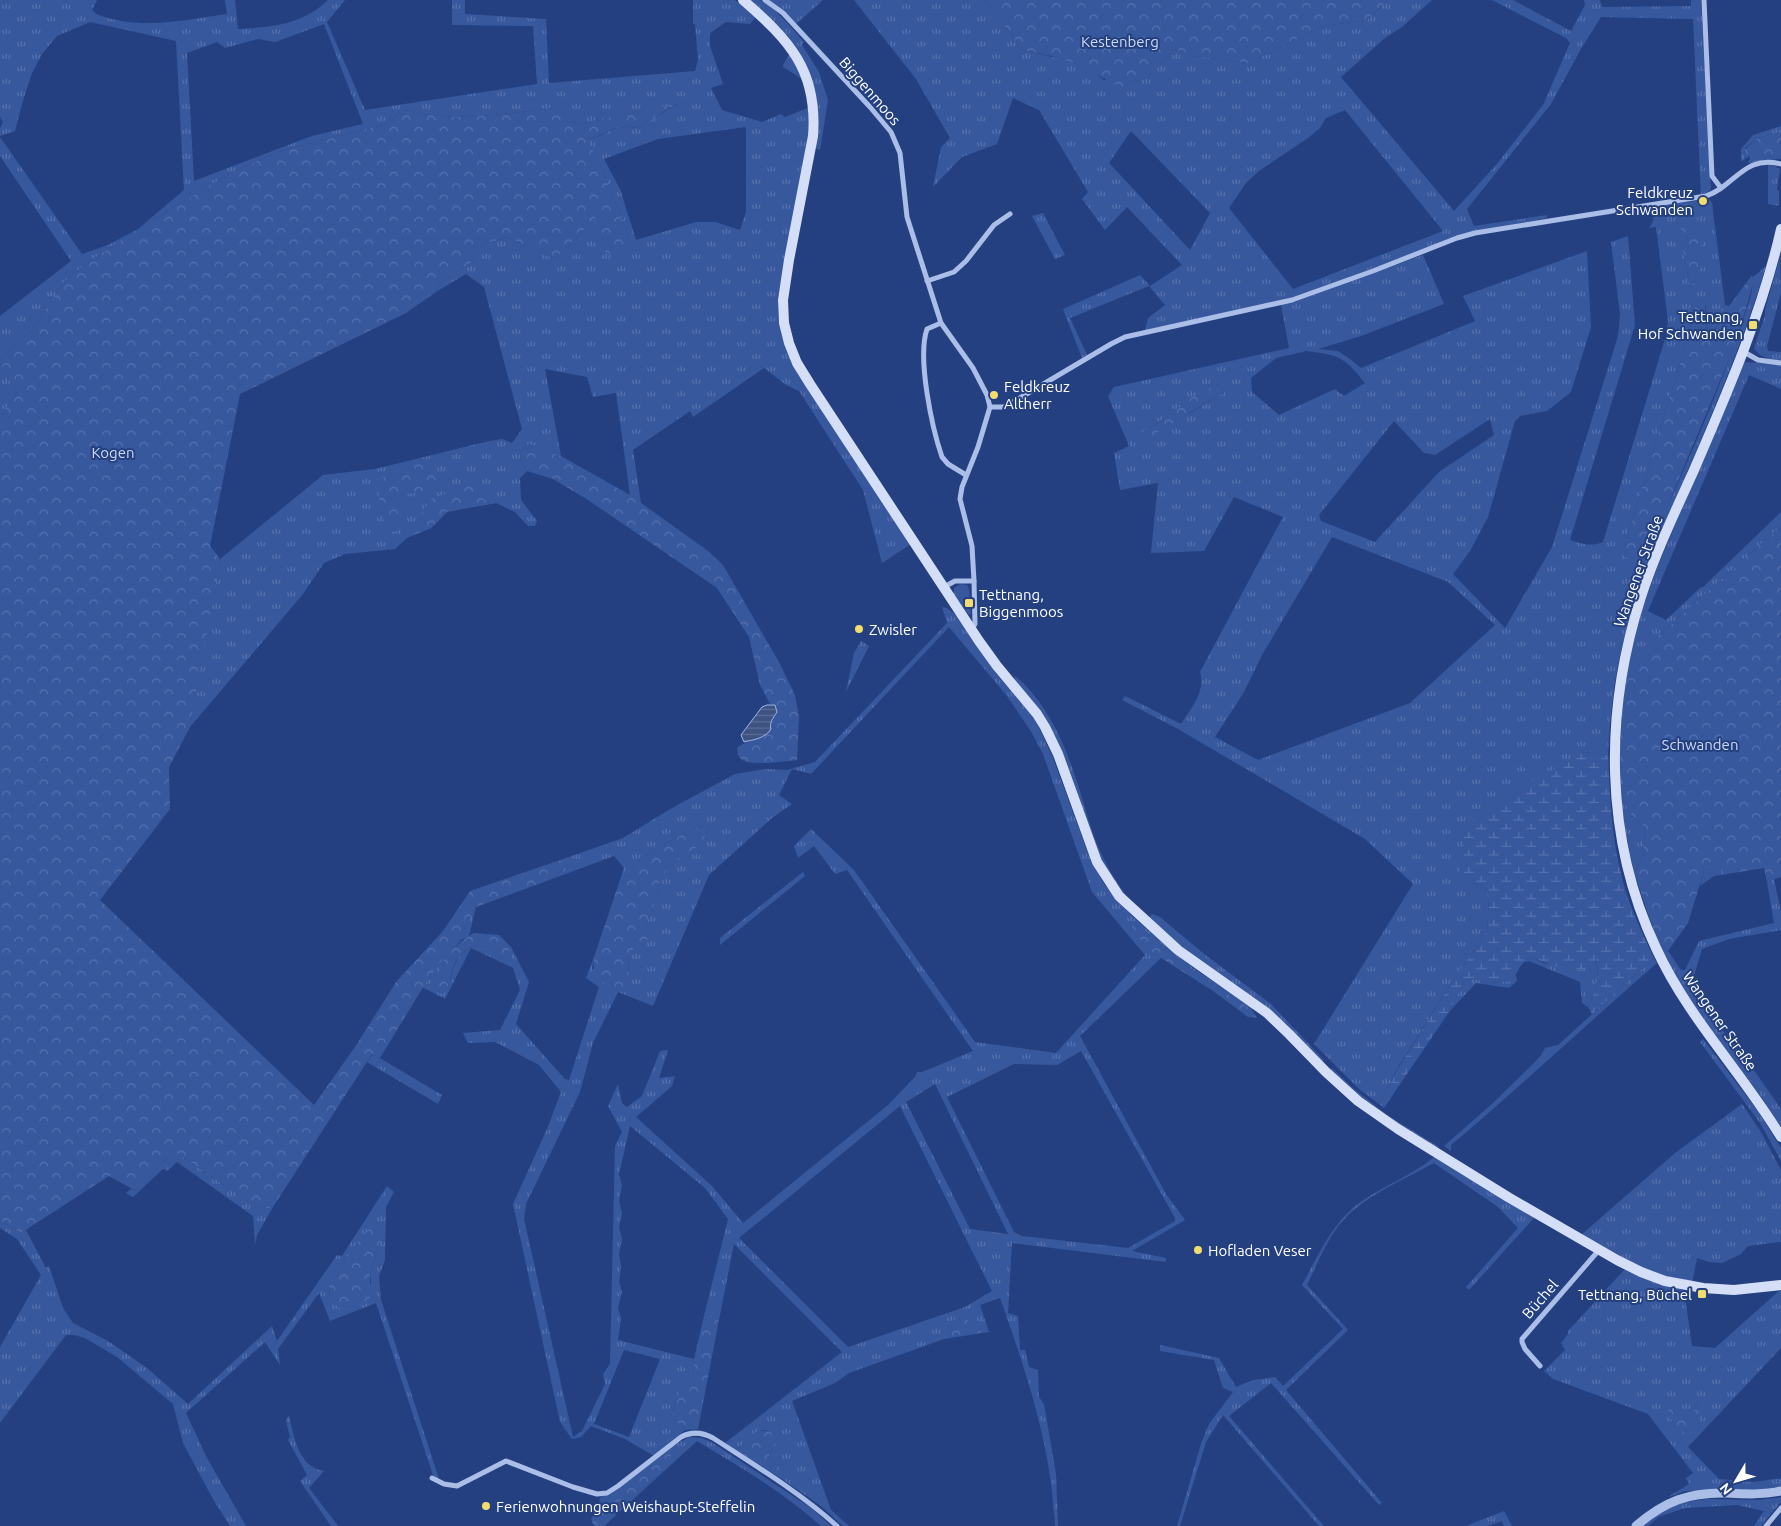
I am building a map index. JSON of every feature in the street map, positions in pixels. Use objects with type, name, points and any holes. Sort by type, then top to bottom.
[{"type":"main road","points":[[742,0],[776,30],[790,47],[806,76],[812,100],[814,124],[811,151],[784,287],[783,312],[789,343],[797,363],[997,666],[1028,702],[1045,727],[1058,754],[1097,862],[1111,885],[1129,907],[1193,962],[1267,1013],[1341,1086],[1376,1114],[1508,1197],[1641,1272],[1681,1285],[1724,1290],[1781,1285]]},
{"type":"main road","name":"Wangener Straße","points":[[1781,229],[1763,298],[1744,352],[1641,596],[1624,658],[1617,699],[1614,741],[1614,780],[1618,816],[1626,860],[1642,916],[1656,949],[1689,1008],[1757,1100],[1781,1137]]},
{"type":"street","name":"Biggenmoos","points":[[765,0],[782,13],[892,132],[900,153],[907,217],[941,323],[973,368],[982,384],[990,407]]},
{"type":"street","points":[[1704,0],[1712,176],[1721,188]]},
{"type":"street","points":[[972,629],[975,624],[971,541],[960,499],[962,487],[978,447],[990,407],[1008,405],[1125,337],[1292,300],[1373,272],[1457,238],[1475,233],[1706,196],[1721,188],[1748,167],[1774,162],[1781,164]]},
{"type":"street","points":[[927,281],[954,272],[994,225],[1010,214]]},
{"type":"street","points":[[941,323],[927,329],[925,335],[925,383],[942,457],[948,464],[966,475]]},
{"type":"street","points":[[1744,352],[1758,360],[1781,363]]},
{"type":"street","points":[[944,587],[955,581],[974,582]]},
{"type":"street","name":"Büchel","points":[[1540,1366],[1525,1349],[1522,1339],[1599,1250]]},
{"type":"street","points":[[432,1478],[444,1484],[457,1486],[506,1461],[573,1487],[597,1494],[618,1486],[681,1437],[689,1433],[700,1433],[714,1438],[790,1488],[838,1526]]},
{"type":"street","points":[[1636,1526],[1660,1508],[1683,1497],[1700,1494],[1747,1494],[1781,1491]]},
{"type":"street","points":[[1766,1526],[1781,1508]]},
{"type":"green space","points":[[0,0],[97,0],[92,10],[96,14],[128,22],[161,23],[227,14],[225,0],[235,0],[238,29],[275,26],[308,15],[328,0],[345,0],[327,22],[365,110],[537,84],[533,26],[452,25],[452,0],[465,0],[465,14],[546,19],[549,83],[695,71],[698,60],[695,24],[693,24],[693,0],[735,0],[756,17],[750,24],[726,22],[710,33],[710,46],[723,84],[711,88],[722,110],[762,122],[781,114],[785,117],[808,108],[808,137],[778,298],[778,316],[784,343],[798,375],[911,544],[882,563],[863,490],[799,391],[786,385],[764,368],[693,417],[690,411],[633,450],[641,503],[630,495],[616,393],[593,397],[587,377],[545,369],[561,456],[529,444],[520,453],[521,461],[527,471],[520,478],[521,500],[537,521],[535,526],[528,526],[515,512],[496,503],[471,507],[447,512],[431,528],[407,538],[395,549],[345,554],[324,563],[303,594],[190,727],[220,559],[323,475],[375,469],[489,441],[502,439],[512,443],[522,429],[484,287],[466,274],[436,292],[439,284],[472,262],[482,245],[507,237],[555,259],[599,215],[623,249],[630,239],[600,164],[586,139],[600,136],[620,127],[636,128],[678,104],[578,124],[555,108],[459,117],[440,116],[402,109],[390,123],[277,152],[227,175],[138,229],[184,190],[176,41],[90,22],[57,36],[42,54],[32,73],[15,131],[0,136],[0,128],[3,122],[0,117]],"holes":[[[324,24],[363,124],[312,136],[194,181],[187,53],[217,42],[225,48],[258,39],[275,42]],[[746,127],[746,212],[740,230],[715,222],[696,222],[636,240],[620,189],[604,159],[658,139]]]},
{"type":"green space","points":[[748,0],[760,0],[771,7],[783,19],[804,42],[802,45],[819,72],[828,100],[820,150],[815,148],[818,124],[816,98],[812,81]]},
{"type":"green space","points":[[769,0],[823,0],[796,24]]},
{"type":"green space","points":[[854,0],[986,0],[1022,50],[1066,60],[1088,69],[1104,80],[1129,82],[1146,79],[1175,49],[1194,56],[1248,63],[1323,26],[1367,20],[1388,0],[1432,0],[1341,77],[1454,211],[1496,165],[1543,105],[1570,43],[1566,38],[1492,0],[1513,0],[1571,31],[1585,5],[1584,0],[1600,0],[1602,7],[1691,6],[1691,0],[1701,0],[1711,190],[1701,195],[1693,19],[1601,17],[1582,47],[1551,104],[1467,209],[1474,226],[1547,215],[1547,218],[1466,233],[1310,292],[1283,300],[1145,330],[1148,318],[1165,305],[1149,286],[1070,318],[1087,355],[1082,358],[1063,309],[1140,275],[1150,286],[1182,265],[1127,207],[1105,230],[1082,199],[1088,192],[1039,110],[1013,98],[997,144],[962,157],[933,187],[941,147],[950,138],[916,79]],"holes":[[[1345,110],[1443,231],[1293,289],[1229,208],[1246,183],[1259,171],[1308,138],[1320,128],[1326,118]],[[1131,131],[1210,213],[1190,250],[1109,163]]]},
{"type":"green space","name":"Kestenberg","points":[[986,0],[1388,0],[1367,20],[1323,26],[1248,63],[1194,56],[1175,49],[1146,79],[1129,82],[1124,88],[1068,61],[1022,50]]},
{"type":"green space","points":[[791,54],[802,79],[783,67]]},
{"type":"green space","name":"Kogen","points":[[679,103],[636,128],[615,128],[587,139],[600,164],[630,239],[623,249],[612,254],[605,252],[599,215],[555,259],[507,237],[482,245],[472,262],[439,284],[436,292],[406,313],[240,394],[210,546],[220,559],[190,727],[169,767],[170,809],[100,900],[314,1105],[357,1044],[396,982],[443,931],[470,891],[569,857],[569,864],[552,879],[476,907],[462,933],[425,984],[380,1058],[372,1054],[273,1207],[264,1209],[255,1206],[174,1151],[136,1191],[109,1176],[21,1233],[0,1220],[0,417],[17,393],[0,363],[0,358],[32,330],[64,282],[86,264],[138,229],[227,175],[277,152],[390,123],[402,109],[440,116],[459,117],[555,108],[578,124]]},
{"type":"green space","points":[[1781,126],[1781,132],[1758,138],[1745,148],[1744,160],[1741,161],[1741,149],[1753,135]]},
{"type":"green space","points":[[1781,132],[1781,159],[1758,161],[1750,164],[1748,161],[1750,159],[1749,156],[1744,160],[1745,149],[1758,138]]},
{"type":"green space","points":[[0,137],[82,254],[108,245],[138,229],[86,264],[64,282],[32,330],[0,358],[0,316],[71,261],[0,156]]},
{"type":"green space","points":[[1768,165],[1780,169],[1777,190],[1779,191],[1779,206],[1768,204]]},
{"type":"green space","points":[[1709,199],[1712,203],[1725,305],[1719,312],[1719,323],[1711,336],[1707,336],[1706,305],[1695,308],[1693,321],[1623,551],[1641,554],[1664,514],[1705,421],[1733,350],[1749,302],[1753,283],[1752,278],[1766,266],[1726,379],[1656,544],[1635,601],[1624,639],[1615,682],[1608,755],[1584,752],[1465,826],[1464,860],[1459,868],[1467,883],[1480,885],[1485,888],[1489,896],[1487,930],[1397,1069],[1379,1104],[1359,1089],[1314,1044],[1413,884],[1365,839],[1178,729],[1122,700],[1125,696],[1181,724],[1199,693],[1201,686],[1200,672],[1283,517],[1234,497],[1204,551],[1151,553],[1158,483],[1120,490],[1114,453],[1129,446],[1108,396],[1114,387],[1289,348],[1281,305],[1300,300],[1423,255],[1444,304],[1361,336],[1318,349],[1338,351],[1361,368],[1475,321],[1463,296],[1587,251],[1591,327],[1571,392],[1547,411],[1520,416],[1515,421],[1488,517],[1470,551],[1453,574],[1505,628],[1552,547],[1618,336],[1620,314],[1611,242],[1628,236],[1635,325],[1570,540],[1590,545],[1603,542],[1666,336],[1668,321],[1656,227],[1649,228],[1653,216],[1651,212],[1644,208]],"holes":[[[1699,220],[1690,285],[1682,248],[1688,237],[1681,231]],[[1306,351],[1327,354],[1346,363],[1365,383],[1344,396],[1335,389],[1279,415],[1252,392],[1251,378],[1276,358]],[[1218,384],[1226,391],[1190,413],[1143,432]],[[1490,419],[1494,435],[1439,472],[1375,542],[1321,521],[1319,515],[1394,421],[1424,453],[1435,455]],[[1332,537],[1448,582],[1495,625],[1410,703],[1258,760],[1215,737],[1244,692],[1262,655]]]},
{"type":"green space","points":[[1043,213],[1065,255],[1055,259],[1032,216]]},
{"type":"green space","points":[[1700,220],[1703,265],[1699,271],[1696,285],[1690,285],[1682,248],[1688,237],[1681,231],[1681,225]]},
{"type":"green space","points":[[1780,257],[1781,293],[1767,346],[1768,351],[1781,352],[1781,361],[1762,356],[1754,348],[1765,315]]},
{"type":"green space","points":[[1752,275],[1753,283],[1730,357],[1663,517],[1636,561],[1623,556],[1693,321],[1695,308],[1700,301],[1705,302],[1707,335],[1711,336],[1719,323],[1718,312],[1725,305],[1729,306]]},
{"type":"green space","points":[[1744,362],[1781,364],[1781,389],[1749,375],[1648,611],[1666,620],[1781,512],[1781,526],[1662,632],[1623,694],[1629,659],[1642,609],[1657,568]]},
{"type":"green space","points":[[0,363],[17,393],[0,417]]},
{"type":"green space","points":[[1219,384],[1226,391],[1144,440],[1142,432],[1161,421],[1198,393]]},
{"type":"green space","points":[[529,444],[561,456],[630,495],[708,551],[723,565],[780,664],[795,695],[799,717],[797,760],[752,763],[739,757],[737,748],[760,736],[777,712],[775,705],[770,704],[760,685],[749,637],[717,588],[588,500],[553,479],[527,471],[521,461],[520,453]]},
{"type":"green space","points":[[432,461],[441,481],[427,491],[401,495],[401,521],[393,535],[381,515],[377,480],[402,468]]},
{"type":"green space","points":[[471,485],[489,490],[496,503],[447,512],[431,528],[406,538],[431,499]]},
{"type":"green space","name":"Schwanden","points":[[1781,526],[1781,877],[1767,882],[1764,868],[1721,875],[1720,865],[1704,871],[1688,923],[1668,951],[1657,940],[1634,873],[1643,855],[1646,828],[1632,816],[1620,794],[1619,761],[1623,694],[1633,666],[1662,632]]},
{"type":"green space","points":[[960,584],[967,585],[969,589],[971,614],[969,615],[954,595],[954,588]]},
{"type":"green space","points":[[942,607],[955,614],[998,676],[1036,721],[1053,758],[1086,848],[1104,884],[1133,917],[1164,944],[1196,970],[1253,1008],[1252,1010],[1195,972],[1136,924],[1147,949],[1161,958],[1080,1036],[1166,1194],[1185,1220],[1132,1251],[1166,1258],[1166,1262],[1012,1243],[1008,1313],[1018,1316],[1020,1350],[1025,1350],[1029,1367],[1038,1370],[1039,1397],[1044,1404],[1056,1474],[1058,1526],[1055,1526],[1049,1466],[1036,1410],[1000,1298],[980,1305],[989,1332],[982,1333],[980,1327],[964,1317],[947,1322],[951,1338],[849,1373],[835,1383],[792,1401],[831,1510],[849,1526],[843,1526],[821,1506],[782,1479],[787,1477],[784,1471],[768,1458],[775,1442],[766,1430],[759,1430],[736,1450],[725,1443],[842,1352],[734,1244],[719,1320],[711,1317],[703,1320],[728,1219],[705,1188],[630,1126],[619,1174],[622,1185],[619,1201],[622,1213],[619,1227],[622,1239],[619,1254],[621,1266],[619,1282],[622,1291],[618,1308],[621,1319],[618,1340],[694,1359],[693,1377],[680,1391],[671,1417],[685,1430],[654,1456],[625,1439],[591,1426],[581,1437],[572,1439],[560,1422],[513,1204],[547,1129],[561,1092],[539,1065],[495,1042],[468,1043],[463,1033],[500,1030],[520,990],[513,968],[471,948],[445,999],[422,987],[462,933],[476,907],[469,936],[461,940],[445,959],[445,988],[450,984],[455,963],[460,955],[474,946],[483,946],[492,950],[501,958],[510,953],[507,943],[511,947],[529,982],[516,1024],[565,1079],[569,1080],[599,987],[586,978],[594,957],[592,969],[629,978],[628,953],[644,930],[659,892],[656,890],[662,877],[673,864],[697,846],[709,825],[692,829],[635,861],[630,878],[622,874],[624,868],[614,856],[552,879],[569,864],[569,857],[623,838],[672,808],[735,774],[765,769],[787,770],[815,762],[947,623]],"holes":[[[949,627],[1007,696],[1032,733],[1043,754],[1092,892],[1145,955],[1056,1053],[975,1042],[854,870],[811,829],[794,846],[798,858],[814,846],[835,874],[847,870],[973,1051],[922,1072],[917,1072],[915,1077],[888,1105],[743,1223],[712,1186],[636,1117],[672,1086],[675,1076],[659,1078],[668,1050],[660,1051],[642,1096],[627,1107],[622,1103],[618,1084],[608,1106],[622,1132],[615,1146],[610,1364],[603,1374],[605,1384],[582,1431],[573,1437],[524,1219],[526,1204],[580,1092],[593,1043],[618,992],[653,1006],[709,875],[772,818],[792,804],[779,795],[792,769],[811,774]],[[1081,1051],[1175,1218],[1175,1221],[1128,1248],[1022,1236],[1014,1232],[947,1097],[1014,1064],[1057,1065]],[[935,1084],[1008,1234],[970,1229],[906,1102]],[[900,1106],[992,1291],[965,1307],[848,1347],[739,1238]],[[624,1350],[660,1359],[629,1437],[594,1424]]]},
{"type":"green space","points":[[861,641],[869,646],[846,692],[854,653]]},
{"type":"green space","points":[[1015,676],[1038,700],[1063,744],[1101,854],[1126,895],[1125,897],[1100,860],[1072,786],[1014,678]]},
{"type":"green space","points":[[1584,752],[1608,755],[1613,827],[1620,869],[1630,903],[1654,958],[1592,1014],[1588,1007],[1593,995],[1598,972],[1596,959],[1584,969],[1573,970],[1530,957],[1524,962],[1511,981],[1491,983],[1471,978],[1464,982],[1449,1012],[1384,1108],[1379,1104],[1397,1070],[1487,930],[1489,896],[1485,888],[1480,885],[1467,883],[1460,877],[1459,868],[1464,860],[1464,826],[1529,783]]},
{"type":"green space","points":[[1620,794],[1632,816],[1646,828],[1643,855],[1634,873],[1626,834]]},
{"type":"green space","points":[[709,825],[703,840],[698,846],[673,864],[663,877],[656,890],[659,892],[644,930],[649,938],[628,953],[629,978],[624,991],[618,992],[598,979],[593,964],[622,874],[630,878],[635,861],[692,829]]},
{"type":"green space","points":[[1720,865],[1721,875],[1714,876],[1700,886],[1704,871]]},
{"type":"green space","points":[[803,872],[805,876],[720,945],[720,938]]},
{"type":"green space","points":[[1774,879],[1781,912],[1781,930],[1729,939],[1702,949],[1694,976],[1697,994],[1717,1024],[1744,1056],[1781,1109],[1781,1128],[1757,1091],[1697,1012],[1657,940],[1668,951],[1681,970],[1685,970],[1699,941],[1774,923],[1767,882]]},
{"type":"green space","points":[[1152,914],[1160,917],[1204,954],[1206,960],[1202,963],[1148,919]]},
{"type":"green space","points":[[1136,924],[1195,972],[1252,1010],[1257,1018],[1248,1017],[1213,991],[1147,949],[1132,929],[1132,925]]},
{"type":"green space","points":[[474,933],[499,935],[507,943],[510,953],[507,958],[501,958],[492,950],[483,946],[474,946],[467,950],[460,955],[455,963],[451,973],[450,984],[445,988],[445,992],[441,994],[438,985],[438,975],[441,967],[452,951]]},
{"type":"green space","points":[[1204,954],[1271,1004],[1324,1060],[1322,1062],[1202,963],[1205,960]]},
{"type":"green space","points":[[1530,957],[1546,964],[1596,959],[1596,984],[1588,1007],[1582,1003],[1580,982],[1529,961],[1522,963]]},
{"type":"green space","points":[[1654,958],[1657,963],[1451,1145],[1451,1151],[1444,1146],[1493,1103],[1540,1057],[1545,1048],[1558,1045]]},
{"type":"green space","points":[[1516,975],[1517,981],[1509,988],[1476,983],[1449,1012],[1464,982],[1471,978],[1491,983],[1511,981]]},
{"type":"green space","points":[[1703,1039],[1758,1111],[1781,1148],[1781,1161],[1760,1123],[1700,1042]]},
{"type":"green space","points":[[373,1054],[442,1095],[438,1104],[367,1062]]},
{"type":"green space","points":[[1332,1068],[1353,1088],[1387,1115],[1439,1147],[1437,1149],[1367,1103],[1341,1081],[1330,1069]]},
{"type":"green space","points":[[1742,1104],[1761,1132],[1781,1170],[1781,1242],[1748,1246],[1741,1254],[1722,1263],[1709,1262],[1697,1258],[1692,1283],[1651,1272],[1625,1260],[1581,1235],[1675,1153]]},
{"type":"green space","points":[[174,1151],[255,1206],[264,1209],[273,1207],[257,1235],[255,1245],[253,1216],[177,1162],[167,1171],[163,1169],[133,1197],[126,1193],[131,1189],[136,1191]]},
{"type":"green space","points":[[1434,1157],[1534,1218],[1469,1290],[1466,1287],[1518,1228],[1498,1207],[1434,1163],[1360,1205],[1335,1231],[1326,1245],[1307,1285],[1348,1330],[1286,1390],[1382,1503],[1379,1505],[1271,1383],[1229,1416],[1324,1526],[1319,1526],[1223,1415],[1206,1442],[1180,1526],[1177,1526],[1201,1444],[1209,1424],[1233,1392],[1223,1388],[1214,1360],[1160,1351],[1160,1345],[1219,1358],[1236,1387],[1253,1380],[1275,1377],[1283,1386],[1343,1329],[1302,1285],[1335,1228],[1362,1201]]},
{"type":"green space","points":[[387,1186],[394,1192],[386,1207],[385,1260],[379,1276],[381,1300],[439,1479],[434,1478],[376,1303],[330,1321],[319,1293],[278,1349],[280,1365],[265,1342],[186,1413],[207,1458],[246,1526],[230,1526],[214,1501],[183,1443],[173,1404],[117,1357],[85,1338],[66,1335],[0,1423],[0,1347],[41,1275],[17,1239],[0,1228],[0,1220],[21,1233],[26,1230],[46,1268],[49,1266],[63,1308],[73,1323],[108,1341],[147,1368],[188,1404],[272,1326],[277,1341],[337,1255],[342,1256]],"holes":[[[379,1249],[370,1272],[371,1283],[356,1307],[338,1307],[330,1298],[329,1284],[336,1278],[348,1253]]]},
{"type":"green space","points":[[374,1223],[382,1223],[379,1249],[370,1272],[370,1297],[365,1303],[356,1307],[346,1306],[339,1308],[330,1298],[329,1284],[336,1278],[348,1253]]},
{"type":"green space","points":[[1625,1269],[1659,1284],[1684,1290],[1692,1346],[1715,1348],[1781,1289],[1781,1348],[1688,1447],[1719,1479],[1754,1482],[1781,1478],[1781,1487],[1753,1490],[1685,1491],[1668,1497],[1689,1484],[1686,1478],[1693,1473],[1648,1414],[1553,1379],[1544,1371],[1565,1350],[1561,1343],[1568,1334],[1568,1331]]},
{"type":"green space","points":[[711,1317],[719,1320],[698,1429],[685,1430],[671,1417],[680,1391],[693,1376],[694,1359],[703,1320]]},
{"type":"green space","points":[[964,1317],[974,1325],[980,1326],[982,1333],[951,1338],[947,1322]]},
{"type":"green space","points":[[1705,1400],[1710,1403],[1698,1418],[1702,1423],[1687,1436],[1665,1413],[1676,1404],[1689,1416]]},
{"type":"green space","points":[[289,1415],[295,1441],[303,1457],[308,1464],[324,1471],[309,1488],[338,1526],[331,1526],[300,1481],[307,1475],[288,1440],[290,1437],[286,1421]]},
{"type":"green space","points":[[759,1430],[771,1432],[775,1442],[768,1458],[784,1471],[788,1477],[782,1479],[736,1450]]},
{"type":"green space","points":[[689,1437],[702,1438],[713,1443],[811,1508],[831,1526],[821,1526],[776,1491],[697,1441],[604,1526],[596,1526],[657,1476],[669,1448]]},
{"type":"green space","points":[[669,1448],[674,1451],[657,1476],[594,1526],[591,1519],[598,1507],[600,1498]]},
{"type":"green space","points":[[1781,1497],[1781,1502],[1761,1526],[1754,1526],[1764,1511],[1737,1505],[1685,1508],[1658,1517],[1648,1526],[1642,1526],[1665,1510],[1680,1503],[1706,1499],[1758,1500]]},
{"type":"green space","points":[[1504,1511],[1512,1526],[1504,1526],[1502,1521],[1488,1526],[1466,1526]]},
{"type":"shaded area","points":[[775,705],[777,712],[771,723],[771,729],[763,737],[744,742],[741,735],[762,707]]},
{"type":"place","name":"Feldkreuz Schwanden","points":[[1703,201]]},
{"type":"place","name":"Tettnang, Hof Schwanden","points":[[1753,325]]},
{"type":"place","name":"Feldkreuz Altherr","points":[[994,395]]},
{"type":"place","name":"Tettnang, Biggenmoos","points":[[969,603]]},
{"type":"place","name":"Zwisler","points":[[859,629]]},
{"type":"place","name":"Hofladen Veser","points":[[1198,1250]]},
{"type":"place","name":"Tettnang, Büchel","points":[[1702,1294]]},
{"type":"place","name":"Ferienwohnungen Weishaupt-Steffelin","points":[[486,1506]]}]
